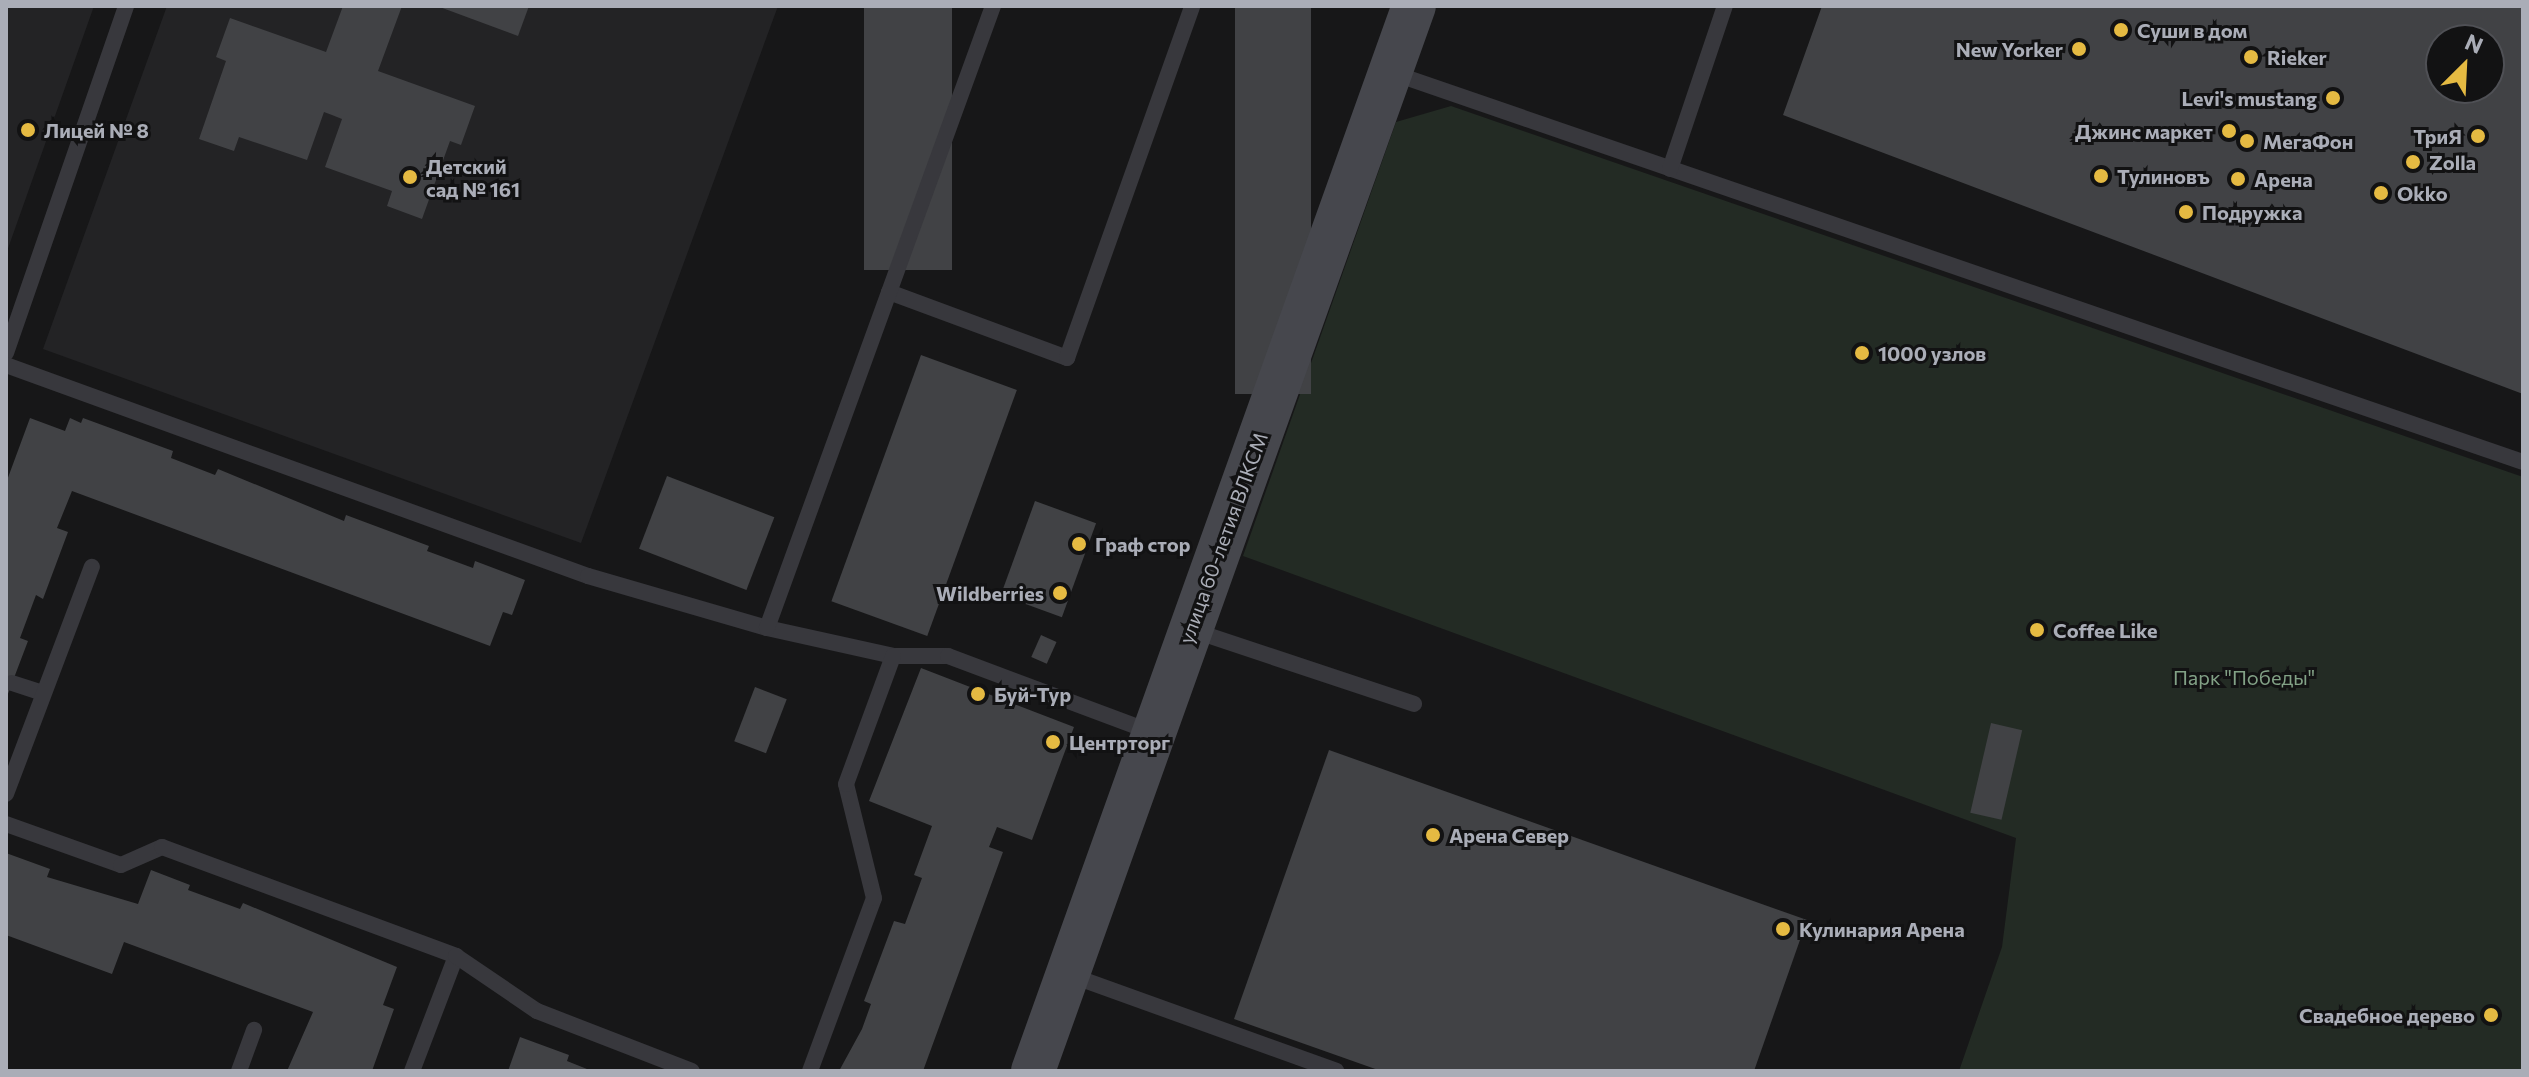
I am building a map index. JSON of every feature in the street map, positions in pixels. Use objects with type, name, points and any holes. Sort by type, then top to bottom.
[{"type":"street","name":"улица 60-летия ВЛКСМ","points":[[1033,1071],[1414,6]]},
{"type":"lane","points":[[6,353],[126,6]]},
{"type":"lane","points":[[767,628],[993,6]]},
{"type":"lane","points":[[889,292],[1067,358],[1192,6]]},
{"type":"lane","points":[[1670,169],[1725,6]]},
{"type":"lane","points":[[1390,72],[2523,462]]},
{"type":"lane","points":[[6,365],[588,576],[767,628],[893,656],[948,656],[1154,733]]},
{"type":"lane","points":[[6,794],[92,567]]},
{"type":"lane","points":[[1190,629],[1414,704]]},
{"type":"lane","points":[[810,1071],[874,898],[846,784],[893,656]]},
{"type":"lane","points":[[12,683],[42,693]]},
{"type":"lane","points":[[6,824],[121,865],[162,847],[456,956],[537,1011],[692,1071]]},
{"type":"lane","points":[[412,1071],[456,956]]},
{"type":"lane","points":[[1068,974],[1336,1071]]},
{"type":"lane","points":[[239,1071],[254,1030]]},
{"type":"shaded area","name":"Лицей № 8","points":[[6,6],[94,6],[6,254]]},
{"type":"shaded area","name":"Детский сад № 161","points":[[167,6],[778,6],[581,543],[43,349]]},
{"type":"green space","name":"Парк \"Победы\"","points":[[1451,106],[2523,477],[2523,1071],[1959,1071],[2002,947],[2016,838],[1243,556],[1396,122]]},
{"type":"building","points":[[343,6],[402,6],[378,71],[475,106],[461,145],[450,141],[422,219],[387,206],[392,191],[325,167],[342,119],[324,112],[307,160],[239,137],[234,151],[199,139],[226,61],[216,57],[230,18],[326,52]]},
{"type":"building","points":[[437,6],[529,6],[518,36]]},
{"type":"building","points":[[864,6],[952,6],[952,270],[864,270]]},
{"type":"building","points":[[1235,6],[1311,6],[1311,394],[1235,394]]},
{"type":"building","name":"Арена","points":[[1822,6],[2523,6],[2523,394],[1783,115]]},
{"type":"building","points":[[921,355],[1017,390],[927,636],[831,601]]},
{"type":"building","points":[[30,418],[65,431],[70,418],[81,423],[83,418],[173,451],[171,458],[215,475],[218,469],[344,521],[346,515],[429,546],[427,551],[473,568],[475,561],[525,580],[512,615],[503,612],[490,646],[72,491],[57,528],[68,532],[43,599],[36,595],[20,638],[28,641],[6,699],[6,483]]},
{"type":"building","points":[[667,476],[774,517],[746,590],[639,549]]},
{"type":"building","points":[[1035,501],[1096,523],[1062,617],[1001,595]]},
{"type":"building","points":[[1041,635],[1057,642],[1047,664],[1031,657]]},
{"type":"building","points":[[921,668],[1074,727],[1032,840],[997,827],[989,847],[1003,852],[923,1071],[839,1071],[862,1029],[871,1004],[864,1001],[894,921],[905,924],[922,878],[914,875],[932,826],[869,801]]},
{"type":"building","points":[[755,687],[787,699],[766,753],[734,741]]},
{"type":"building","points":[[1991,723],[2022,730],[2001,820],[1970,813]]},
{"type":"building","name":"Арена Север","points":[[1329,750],[1807,920],[1754,1071],[1381,1071],[1234,1019]]},
{"type":"building","points":[[6,853],[50,869],[47,877],[138,904],[151,870],[190,885],[188,890],[240,909],[243,903],[397,967],[383,1005],[394,1009],[372,1071],[287,1071],[313,1012],[124,942],[112,974],[6,935]]},
{"type":"building","points":[[520,1037],[569,1055],[567,1061],[592,1071],[508,1071]]},
{"type":"place","name":"Суши в дом","points":[[2121,30]]},
{"type":"place","name":"New Yorker","points":[[2079,49]]},
{"type":"place","name":"Rieker","points":[[2251,57]]},
{"type":"place","name":"Levi's mustang","points":[[2333,98]]},
{"type":"place","name":"Лицей № 8","points":[[28,130]]},
{"type":"place","name":"Джинс маркет","points":[[2229,131]]},
{"type":"place","name":"ТриЯ","points":[[2478,136]]},
{"type":"place","name":"МегаФон","points":[[2247,141]]},
{"type":"place","name":"Zolla","points":[[2413,162]]},
{"type":"place","name":"Тулиновъ","points":[[2101,176]]},
{"type":"place","name":"Детский сад № 161","points":[[410,177]]},
{"type":"place","name":"Арена","points":[[2238,179]]},
{"type":"place","name":"Okko","points":[[2381,193]]},
{"type":"place","name":"Подружка","points":[[2186,212]]},
{"type":"place","name":"1000 узлов","points":[[1862,353]]},
{"type":"place","name":"Граф стор","points":[[1079,544]]},
{"type":"place","name":"Wildberries","points":[[1060,593]]},
{"type":"place","name":"Coffee Like","points":[[2037,630]]},
{"type":"place","name":"Буй-Тур","points":[[978,694]]},
{"type":"place","name":"Центрторг","points":[[1053,742]]},
{"type":"place","name":"Арена Север","points":[[1433,835]]},
{"type":"place","name":"Кулинария Арена","points":[[1783,929]]},
{"type":"place","name":"Свадебное дерево","points":[[2491,1015]]}]
